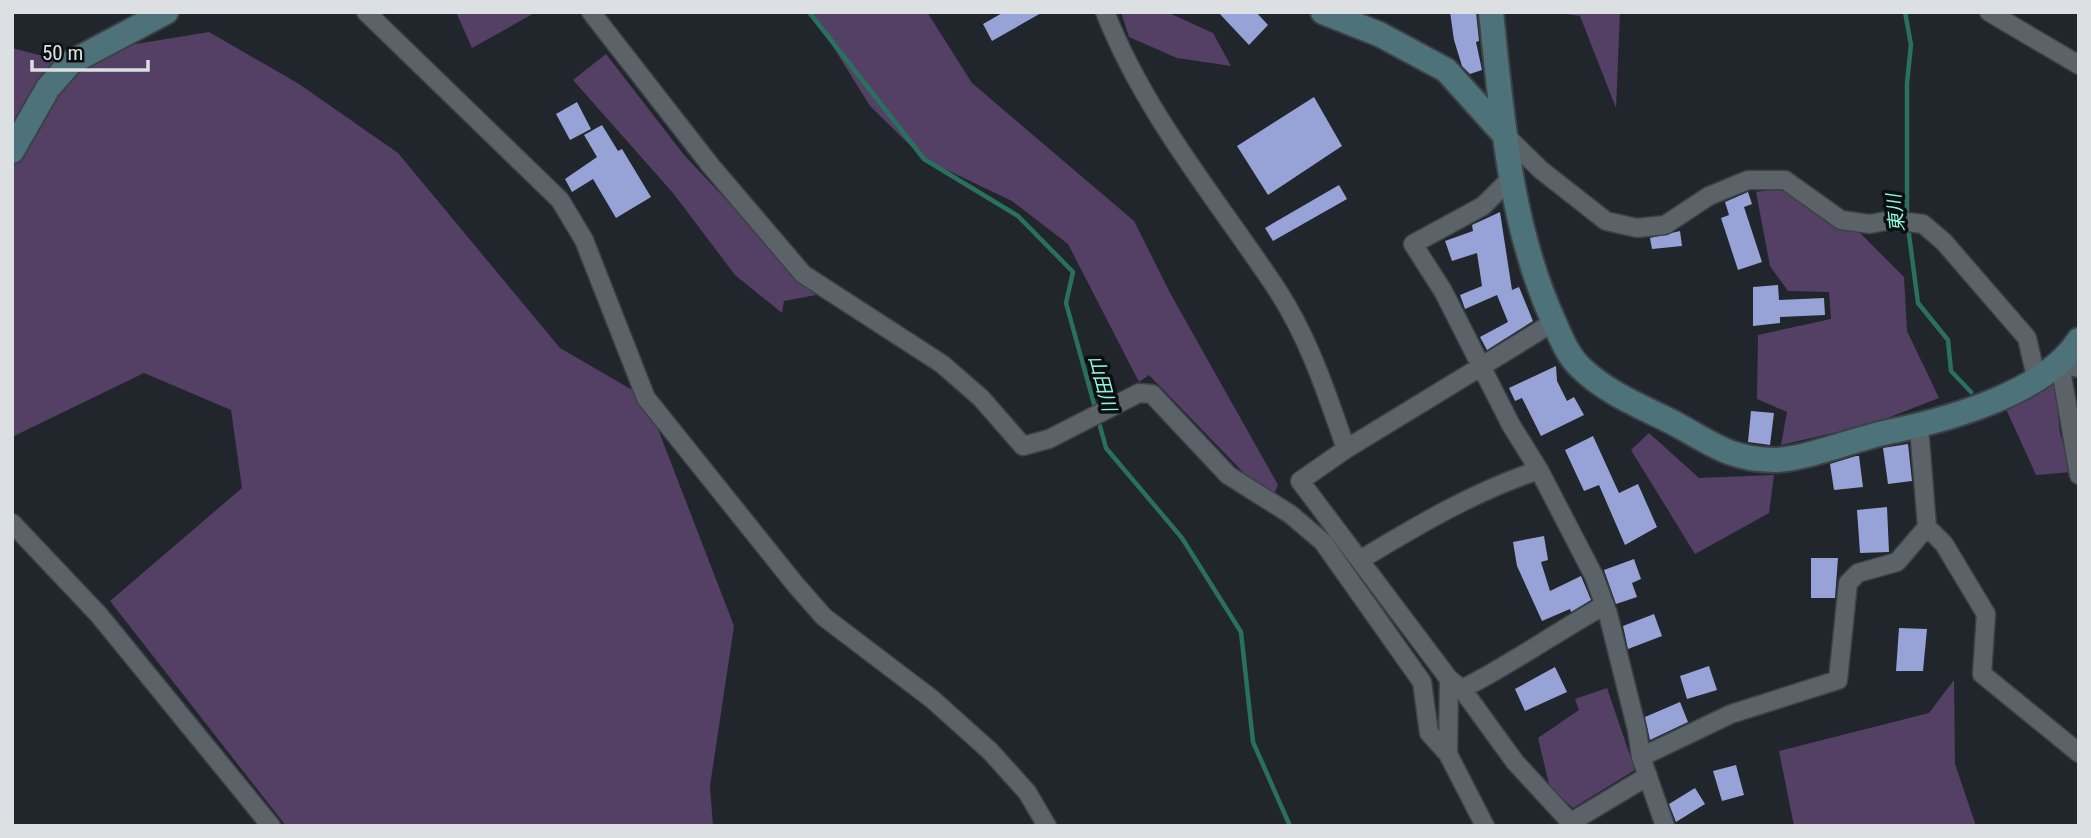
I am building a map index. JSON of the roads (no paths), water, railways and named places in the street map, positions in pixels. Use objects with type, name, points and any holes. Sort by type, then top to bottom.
[{"type":"street","points":[[12,151],[48,88],[70,63],[166,12]]},
{"type":"street","points":[[366,12],[560,200],[584,240],[646,398],[795,584],[824,617],[932,699],[990,751],[1027,792],[1047,826]]},
{"type":"street","points":[[591,12],[711,166],[803,274],[942,364],[981,398],[1023,446],[1049,439],[1139,393],[1152,394],[1228,475],[1290,514],[1323,542],[1422,682],[1429,733],[1448,754],[1485,826]]},
{"type":"street","points":[[1105,12],[1116,40],[1186,163],[1278,290],[1314,357],[1346,449]]},
{"type":"street","points":[[1323,12],[1379,34],[1446,70],[1541,170],[1606,221],[1637,228],[1665,225],[1709,196],[1748,180],[1785,180],[1841,220],[1870,224],[1891,220],[1923,224],[1944,242],[2027,338],[2037,382]]},
{"type":"street","points":[[1491,12],[1503,133],[1524,239],[1538,286],[1554,322],[1579,366],[1604,387],[1737,457],[1777,460],[1919,427],[2037,382],[2069,366]]},
{"type":"street","points":[[1989,12],[2079,65]]},
{"type":"street","points":[[1513,176],[1483,206],[1413,244],[1443,291],[1511,425],[1539,470],[1594,576],[1605,605],[1637,730],[1641,757],[1665,826]]},
{"type":"street","points":[[1554,322],[1480,365],[1300,481],[1515,762],[1572,825],[1578,818],[1647,776]]},
{"type":"street","points":[[2079,340],[2069,366],[2079,475]]},
{"type":"street","points":[[1919,427],[1927,527],[1944,544],[1986,614],[1982,674],[2079,754]]},
{"type":"street","points":[[1360,560],[1440,513],[1499,483],[1539,470]]},
{"type":"street","points":[[12,523],[99,615],[271,826]]},
{"type":"street","points":[[1641,757],[1731,714],[1838,680],[1848,583],[1858,573],[1897,562],[1927,527]]},
{"type":"street","points":[[1456,684],[1508,666],[1549,636],[1605,605]]},
{"type":"street","points":[[1448,754],[1456,684]]},
{"type":"waterway","name":"山田川","points":[[809,12],[924,159],[1018,216],[1073,272],[1066,303],[1096,411]]},
{"type":"waterway","name":"東川","points":[[1905,12],[1911,45],[1907,83],[1907,218]]},
{"type":"waterway","name":"東川","points":[[1908,227],[1918,303],[1948,340],[1951,371],[1971,392]]},
{"type":"waterway","name":"山田川","points":[[1098,419],[1106,448],[1182,538],[1241,632],[1253,742],[1290,826]]}]
